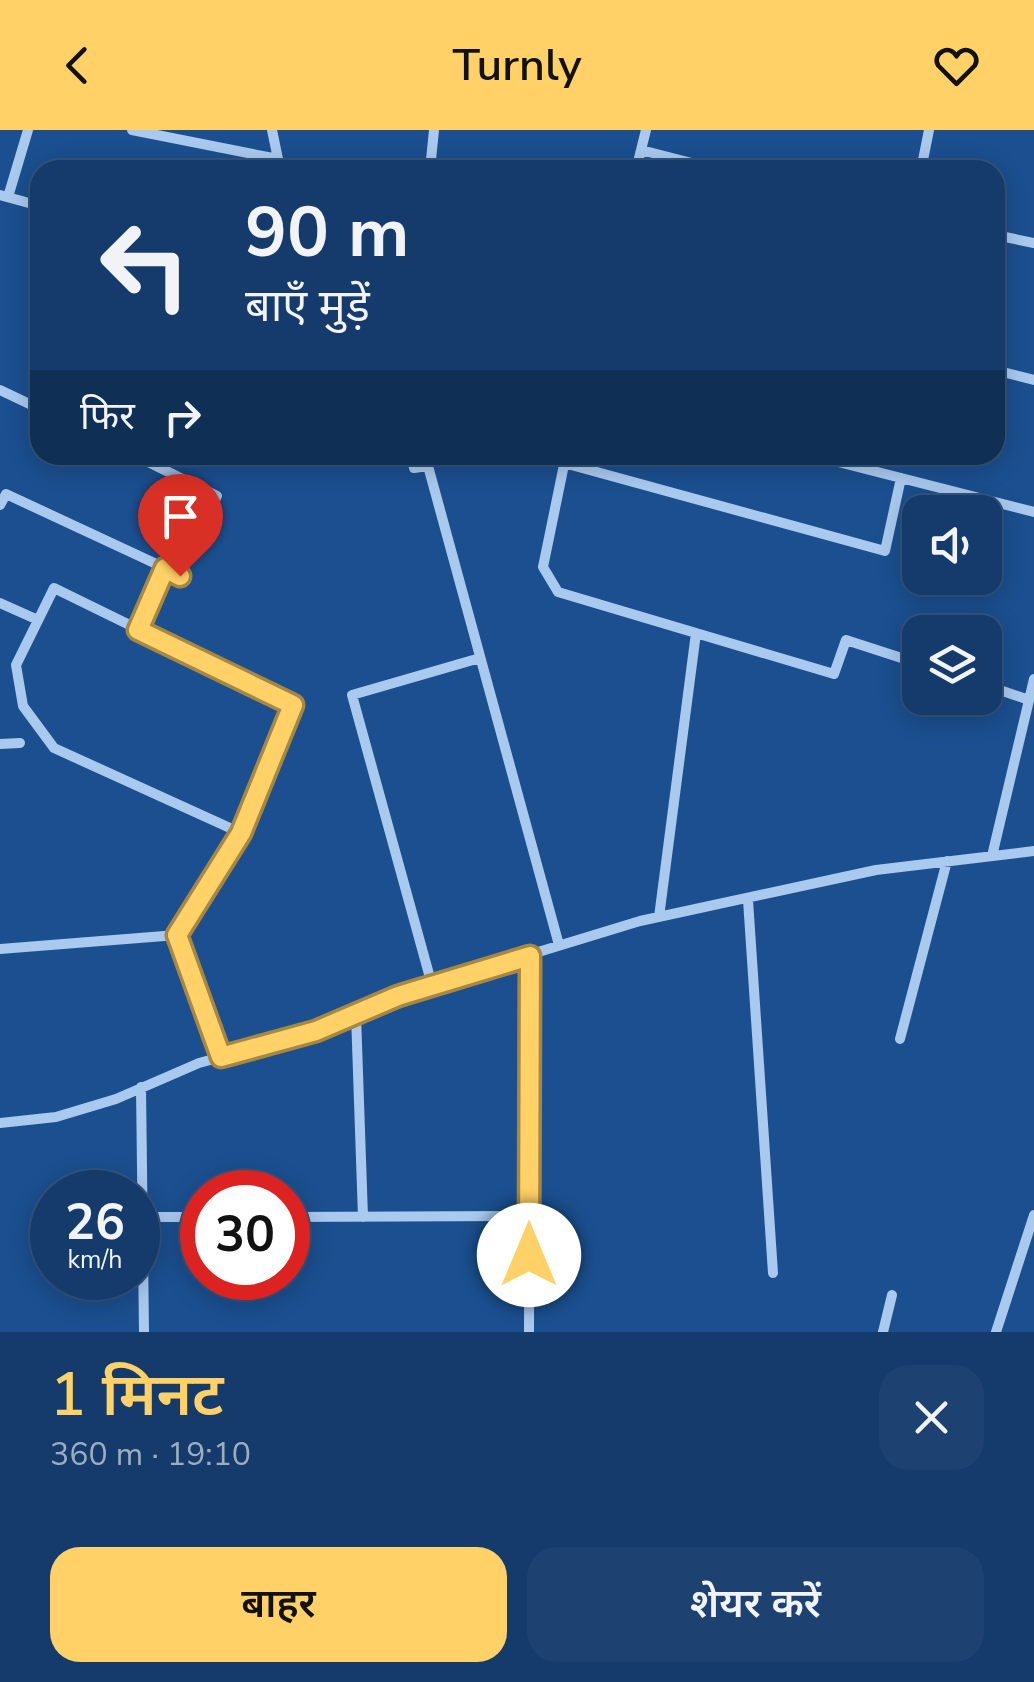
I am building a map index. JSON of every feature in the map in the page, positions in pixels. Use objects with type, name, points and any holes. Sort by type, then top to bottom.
[{"type":"street","points":[[28,130],[4,196],[30,203]]},
{"type":"street","points":[[132,130],[278,160],[272,130]]},
{"type":"street","points":[[431,160],[434,130]]},
{"type":"street","points":[[638,160],[646,130]]},
{"type":"street","points":[[923,160],[929,130]]},
{"type":"street","points":[[641,150],[680,160]]},
{"type":"street","points":[[1005,237],[1034,243]]},
{"type":"street","points":[[1005,373],[1034,380]]},
{"type":"street","points":[[0,390],[30,404]]},
{"type":"street","points":[[2,497],[180,576],[217,496],[154,465]]},
{"type":"street","points":[[413,465],[428,466],[559,945]]},
{"type":"street","points":[[564,465],[543,567],[558,592],[834,674],[846,640],[902,658]]},
{"type":"street","points":[[586,465],[885,552],[900,478]]},
{"type":"street","points":[[866,465],[900,478],[1034,512]]},
{"type":"street","points":[[138,630],[165,568]]},
{"type":"street","points":[[177,935],[241,833],[293,705],[54,588],[16,665],[22,706],[54,748],[241,833]]},
{"type":"street","points":[[0,603],[38,620]]},
{"type":"street","points":[[659,917],[696,633]]},
{"type":"street","points":[[432,985],[352,695],[480,658]]},
{"type":"street","points":[[992,856],[1034,679]]},
{"type":"street","points":[[1002,691],[1029,700]]},
{"type":"street","points":[[0,744],[20,742]]},
{"type":"street","points":[[0,1123],[56,1116],[221,1057],[356,1015],[432,985],[659,917],[876,870],[1034,851]]},
{"type":"street","points":[[900,1039],[947,861]]},
{"type":"street","points":[[748,900],[773,1273]]},
{"type":"street","points":[[0,949],[177,935]]},
{"type":"street","points":[[177,935],[221,1057]]},
{"type":"street","points":[[528,1332],[530,956]]},
{"type":"street","points":[[356,1015],[363,1216]]},
{"type":"street","points":[[141,1087],[142,1170]]},
{"type":"street","points":[[996,1332],[1034,1215]]},
{"type":"street","points":[[310,1217],[529,1216]]},
{"type":"street","points":[[883,1332],[892,1295]]},
{"type":"street","points":[[144,1300],[144,1332]]},
{"type":"route","points":[[180,576],[165,568],[138,630],[293,705],[241,833],[177,935],[221,1057],[316,1031],[398,996],[530,956],[529,1255]]}]
